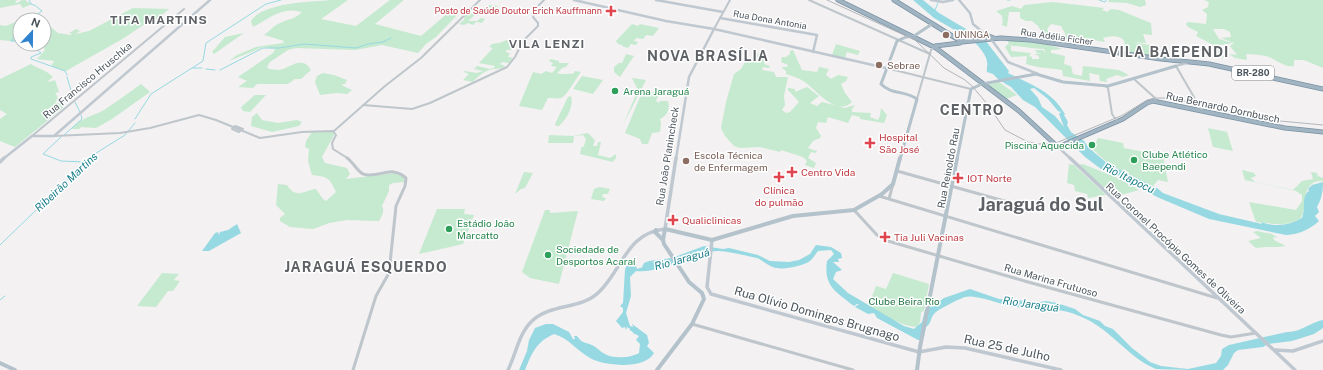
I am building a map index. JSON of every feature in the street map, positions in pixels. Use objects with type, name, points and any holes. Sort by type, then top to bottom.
[{"type":"highway","name":"Rua Coronel Procópio Gomes de Oliveira","points":[[838,0],[935,47],[1019,111],[1058,147]]},
{"type":"highway","points":[[894,0],[961,41]]},
{"type":"highway","points":[[986,35],[1001,38]]},
{"type":"highway","points":[[994,43],[996,40],[1001,38]]},
{"type":"highway","name":"Rua Adélia Ficher","points":[[961,41],[970,42],[1001,38],[1027,39],[1196,62]]},
{"type":"highway","points":[[935,47],[960,43],[961,41]]},
{"type":"highway","name":"BR-280","points":[[1196,62],[1323,89]]},
{"type":"highway","name":"Rua Bernardo Dornbusch","points":[[1058,147],[1114,120],[1123,119],[1147,103],[1155,101],[1285,128],[1323,132]]},
{"type":"main road","points":[[32,136],[54,136],[210,0]]},
{"type":"main road","points":[[574,0],[666,21],[714,29],[886,68]]},
{"type":"main road","name":"Rua Dona Antonia","points":[[656,0],[718,12],[727,19],[776,29],[817,35],[813,52]]},
{"type":"main road","points":[[932,0],[941,2],[953,0]]},
{"type":"main road","points":[[958,0],[970,13],[973,24],[994,43],[1010,64],[1039,75],[1063,82],[1105,86],[1176,66]]},
{"type":"main road","points":[[720,18],[727,19]]},
{"type":"main road","points":[[508,370],[524,333],[531,322],[545,312],[596,294],[630,249],[646,234],[656,230],[665,229],[712,240],[793,216],[854,210],[879,196],[893,184],[917,99],[909,94],[884,88],[881,84],[896,42],[906,37],[914,36],[932,24]]},
{"type":"main road","name":"Rua João Planincheck","points":[[663,240],[689,77],[714,29]]},
{"type":"main road","points":[[906,37],[910,34]]},
{"type":"main road","points":[[1161,58],[1176,66]]},
{"type":"main road","points":[[971,88],[996,81],[1039,75]]},
{"type":"main road","name":"Rua Reinoldo Rau","points":[[919,352],[971,88]]},
{"type":"main road","name":"Rua Francisco Hruschka","points":[[0,162],[32,136]]},
{"type":"main road","name":"Rua Coronel Procópio Gomes de Oliveira","points":[[1058,147],[1295,370]]},
{"type":"main road","points":[[656,230],[654,232],[663,240],[670,254],[684,274],[703,294],[704,299]]},
{"type":"main road","points":[[657,370],[692,324],[704,299],[711,294],[707,287],[712,240]]},
{"type":"main road","points":[[698,290],[703,290],[707,287]]},
{"type":"main road","name":"Rua Olívio Domingos Brugnago","points":[[711,294],[919,352]]},
{"type":"main road","points":[[1273,349],[1283,352],[1323,341]]},
{"type":"main road","name":"Rua 25 de Julho","points":[[919,352],[946,347],[965,348],[1061,370]]},
{"type":"main road","points":[[917,370],[919,352]]},
{"type":"main road","points":[[1283,352],[1282,354],[1284,360]]},
{"type":"main road","points":[[0,364],[15,370]]},
{"type":"street","points":[[54,136],[127,132],[150,128],[199,115],[233,127],[255,137],[264,138],[302,132],[333,131],[421,58],[480,0]]},
{"type":"street","points":[[363,105],[406,110],[412,109],[430,103],[505,68],[515,57],[523,42],[538,26],[538,23],[533,17],[536,8],[544,0]]},
{"type":"street","name":"Rua João Planincheck","points":[[714,29],[730,0]]},
{"type":"street","points":[[809,0],[930,54]]},
{"type":"street","name":"Rua Francisco Hruschka","points":[[32,136],[184,9]]},
{"type":"street","points":[[917,99],[930,54],[935,47]]},
{"type":"street","points":[[1196,62],[1176,66],[1202,111]]},
{"type":"street","points":[[886,68],[971,88]]},
{"type":"street","points":[[1134,79],[1155,98],[1155,101]]},
{"type":"street","points":[[1105,86],[1108,88],[1114,120]]},
{"type":"street","points":[[333,131],[336,135],[332,143],[333,149],[353,164],[360,172],[370,174],[393,171],[402,174],[406,178],[405,186],[396,206],[389,273],[376,296],[353,370]]},
{"type":"street","points":[[897,171],[1008,202]]},
{"type":"street","points":[[889,199],[893,184]]},
{"type":"street","points":[[879,196],[1219,298]]},
{"type":"street","name":"Rua Marina Frutuoso","points":[[854,210],[877,235],[885,240],[1221,335],[1231,336],[1257,334]]},
{"type":"street","points":[[1205,294],[1210,294],[1211,291]]},
{"type":"street","points":[[692,324],[853,370]]},
{"type":"green space","points":[[0,0],[17,0],[15,2],[17,3],[22,0],[26,0],[32,4],[23,8],[20,4],[0,8]]},
{"type":"green space","points":[[348,0],[321,19],[356,26],[390,0],[404,0],[375,24],[421,36],[449,12],[462,10],[418,53],[382,45],[355,50],[296,48],[288,50],[270,62],[267,67],[269,69],[279,70],[295,64],[303,63],[311,70],[301,79],[295,79],[288,84],[257,84],[253,88],[238,87],[247,81],[238,77],[273,53],[275,49],[263,47],[229,61],[237,55],[256,47],[283,43],[284,41],[264,35],[273,27],[295,18],[302,12],[282,12],[253,27],[251,21],[257,15],[266,10],[288,4]]},
{"type":"green space","points":[[1109,0],[1145,0],[1146,5],[1140,7],[1127,3],[1108,2]]},
{"type":"green space","points":[[1204,0],[1323,0],[1323,68],[1304,60],[1294,60],[1294,66],[1286,66],[1269,57],[1261,55],[1246,54],[1247,60],[1235,58],[1229,54],[1237,55],[1230,46],[1234,43],[1221,38],[1231,37],[1230,32],[1224,29],[1213,29],[1219,39],[1233,43],[1220,45],[1224,58],[1219,56],[1215,46],[1196,36],[1198,32],[1188,27],[1186,24],[1188,22],[1206,24],[1207,14],[1202,10],[1208,7],[1209,2]]},
{"type":"green space","points":[[1053,2],[1104,8],[1102,10],[1107,12],[1111,9],[1119,10],[1151,23],[1152,35],[1143,34],[1146,43],[1133,42],[1154,46],[1156,57],[1126,53],[1124,40],[1111,36],[1103,38],[1105,42],[1082,38],[1057,39],[1053,33],[1066,35],[1061,26],[1051,24],[1047,29],[1050,35],[1043,34],[1038,26],[1032,21],[1026,21],[1020,18],[1020,12],[1009,12],[1006,27],[1001,24],[1003,23],[1002,16],[996,11],[1012,6],[1021,9],[1024,5]]},
{"type":"green space","points":[[489,5],[499,6],[477,13],[468,21],[477,21],[481,18],[485,19],[482,23],[476,22],[473,25],[468,23],[464,25],[459,24],[464,20],[465,15],[474,10],[485,8]]},
{"type":"green space","points":[[133,8],[169,9],[158,18],[148,22],[124,38],[66,71],[51,66],[54,61],[37,59],[43,52],[52,52],[52,28],[58,33],[71,35],[72,34],[69,33],[76,29],[80,31],[75,34],[89,31]]},
{"type":"green space","points":[[12,23],[12,41],[0,40],[0,25],[6,26]]},
{"type":"green space","points":[[632,24],[659,28],[653,36],[646,35],[643,39],[636,38],[634,41],[638,42],[636,45],[631,44],[628,48],[618,44],[616,41]]},
{"type":"green space","points":[[244,33],[214,54],[212,52],[225,37]]},
{"type":"green space","points":[[513,40],[511,42],[513,42],[512,44],[519,45],[511,48],[512,50],[506,50],[507,53],[510,53],[508,57],[513,58],[509,63],[502,62],[500,64],[505,66],[487,71],[473,82],[463,80],[469,74],[464,72],[465,71],[477,73],[483,71],[474,69],[477,66],[490,69],[494,68],[495,66],[479,63],[493,48],[489,47],[492,44]]},
{"type":"green space","points":[[1008,40],[1036,42],[1062,49],[1051,50],[1051,53],[1065,56],[1064,64],[1071,66],[1073,74],[1082,76],[1083,66],[1119,70],[1129,75],[1123,77],[1117,75],[1106,79],[1107,82],[1100,81],[1099,75],[1089,73],[1090,81],[1063,76],[1062,70],[1026,64],[1027,56],[1011,57],[1005,47],[1008,44],[1011,45],[1011,51],[1031,53],[1029,56],[1032,57],[1032,59],[1039,59],[1039,56],[1034,54],[1042,54],[1037,53],[1035,50],[1043,50],[1046,54],[1044,49],[1013,46],[1008,43]]},
{"type":"green space","points":[[836,44],[860,51],[858,55],[847,52],[845,58],[832,55]]},
{"type":"green space","points":[[793,50],[802,70],[817,72],[819,67],[829,69],[826,75],[831,79],[838,75],[848,77],[846,81],[841,84],[845,93],[852,102],[846,106],[834,105],[804,81],[786,74],[786,71],[781,67],[787,67],[788,65],[781,62],[782,57],[786,57],[790,54],[790,51]]},
{"type":"green space","points":[[755,53],[767,56],[764,64],[770,66],[769,68],[763,67],[762,70],[774,72],[776,77],[788,77],[784,96],[785,105],[782,110],[786,113],[790,112],[799,102],[788,91],[788,88],[795,89],[795,92],[807,87],[819,96],[810,103],[817,106],[822,102],[845,108],[855,105],[852,112],[871,113],[870,117],[878,120],[881,108],[887,115],[884,123],[860,119],[860,117],[852,115],[848,123],[828,117],[826,123],[818,122],[816,128],[821,136],[813,141],[808,148],[817,151],[816,153],[811,152],[808,158],[816,163],[814,168],[805,165],[807,161],[803,157],[781,150],[780,152],[760,147],[740,148],[734,146],[725,136],[721,128],[726,102],[734,74],[741,69],[745,62],[751,61]]},
{"type":"green space","points":[[626,54],[634,56],[620,77],[614,72],[614,67],[619,63],[622,63]]},
{"type":"green space","points":[[551,59],[559,61],[559,63],[569,63],[557,73],[573,74],[575,71],[581,72],[563,97],[548,98],[542,110],[519,106],[533,72],[541,74],[546,71],[552,73],[557,67],[551,66],[553,63],[549,61]]},
{"type":"green space","points":[[31,64],[53,77],[48,81],[55,80],[59,92],[55,93],[58,98],[55,103],[62,103],[63,108],[15,147],[0,141],[0,119],[7,114],[0,110],[0,79]]},
{"type":"green space","points":[[323,73],[347,80],[345,84],[342,84],[343,86],[352,90],[347,94],[337,93],[320,95],[315,82],[317,76]]},
{"type":"green space","points":[[582,76],[603,80],[593,94],[573,89]]},
{"type":"green space","points":[[632,78],[646,80],[623,125],[638,90]]},
{"type":"green space","points":[[999,82],[1017,95],[1006,99],[987,85]]},
{"type":"green space","points":[[141,84],[150,92],[112,119],[96,128],[81,127],[79,129],[72,129],[79,122],[103,111]]},
{"type":"green space","points":[[650,92],[655,92],[658,96],[656,101],[659,103],[660,101],[668,101],[669,107],[667,114],[660,119],[660,132],[652,133],[648,144],[642,144],[640,139],[625,133],[640,97]]},
{"type":"green space","points":[[255,95],[266,95],[250,112],[243,111],[241,107]]},
{"type":"green space","points":[[571,96],[572,104],[567,116],[559,126],[556,126],[555,124],[568,97]]},
{"type":"green space","points":[[257,113],[262,120],[278,123],[297,120],[302,122],[299,126],[272,132],[251,126],[252,117]]},
{"type":"green space","points":[[1208,128],[1227,132],[1233,151],[1213,147]]},
{"type":"green space","points":[[312,132],[333,132],[334,135],[322,157],[325,163],[347,168],[350,174],[346,179],[395,173],[404,177],[404,182],[389,185],[389,191],[382,206],[383,214],[379,221],[347,220],[329,223],[313,229],[290,227],[280,221],[280,218],[285,214],[276,205],[278,184],[287,185],[290,190],[297,193],[316,189],[326,201],[336,192],[332,183],[325,177],[312,175],[308,161],[309,149],[305,147],[306,141]]},
{"type":"green space","points":[[588,133],[595,140],[593,146],[597,146],[598,142],[601,142],[598,155],[610,158],[616,154],[616,158],[613,162],[580,154],[581,148],[584,146],[586,139],[583,135],[574,136],[573,143],[548,143],[549,135],[573,136]]},
{"type":"green space","name":"Clube Atlético Baependi","points":[[1098,138],[1123,143],[1124,148],[1163,156],[1168,182],[1158,180],[1153,186],[1110,165],[1087,144],[1096,142]]},
{"type":"green space","points":[[1069,164],[1074,165],[1106,195],[1088,198],[1087,194],[1075,191],[1074,185],[1067,183]]},
{"type":"green space","points":[[1083,164],[1120,179],[1139,190],[1114,197],[1078,165]]},
{"type":"green space","points":[[1242,170],[1254,173],[1256,176],[1251,178],[1255,182],[1293,190],[1302,181],[1313,179],[1311,172],[1317,173],[1318,176],[1323,178],[1323,181],[1316,182],[1308,189],[1301,218],[1284,224],[1256,222],[1249,202],[1296,210],[1302,201],[1302,195],[1296,191],[1245,180]]},
{"type":"green space","points":[[524,172],[533,173],[525,188],[521,189],[515,194]]},
{"type":"green space","points":[[600,187],[610,189],[608,194],[603,194],[602,197],[606,198],[604,201],[591,199],[594,189]]},
{"type":"green space","name":"Estádio João Marcatto","points":[[437,209],[465,209],[464,214],[474,215],[463,244],[419,254]]},
{"type":"green space","name":"Sociedade de Desportos Acaraí","points":[[545,210],[550,210],[550,213],[578,211],[559,284],[530,278],[522,272]]},
{"type":"green space","points":[[1257,231],[1272,234],[1278,238],[1273,237],[1274,240],[1286,246],[1256,248],[1248,241],[1261,238],[1253,232]]},
{"type":"green space","points":[[162,273],[179,274],[174,280],[180,281],[173,291],[168,291],[156,307],[137,306]]},
{"type":"green space","name":"Clube Beira Rio","points":[[893,273],[929,284],[924,311],[921,312],[920,322],[917,327],[898,322],[868,306],[876,286],[886,289]]},
{"type":"water","points":[[913,0],[923,0],[939,13],[983,39],[973,40],[958,32],[934,18]]},
{"type":"water","name":"Rio Itapocu","points":[[985,40],[1009,71],[1008,73],[1048,94],[1060,106],[1065,114],[1064,115],[1068,122],[1067,125],[1071,132],[1084,141],[1089,148],[1108,164],[1157,188],[1163,193],[1219,214],[1262,224],[1261,222],[1271,225],[1282,225],[1292,223],[1302,218],[1304,211],[1304,199],[1309,191],[1308,189],[1312,185],[1323,182],[1322,196],[1317,207],[1319,212],[1315,216],[1319,221],[1304,231],[1286,235],[1209,219],[1157,197],[1110,171],[1101,169],[1085,157],[1035,107],[1023,100],[1011,87],[999,80],[993,74],[987,72],[986,57],[974,42]],"holes":[[[1034,88],[1048,99],[1058,111],[1061,112],[1059,114],[1064,127],[1055,116],[1042,107],[1038,98],[1030,89]]]},
{"type":"water","points":[[237,224],[241,233],[209,251],[202,251],[215,233],[218,232],[219,235],[220,232],[228,230]]},
{"type":"water","name":"Rio Jaraguá","points":[[816,245],[831,247],[841,253],[842,258],[838,259],[839,262],[833,262],[842,270],[836,272],[833,279],[848,293],[904,326],[914,329],[922,322],[925,310],[930,304],[934,305],[944,298],[970,289],[999,299],[1029,301],[1035,303],[1046,301],[1057,303],[1075,309],[1083,315],[1100,321],[1105,326],[1113,329],[1132,348],[1150,362],[1161,366],[1188,369],[1216,363],[1221,356],[1222,349],[1229,345],[1296,331],[1323,320],[1323,328],[1314,334],[1292,341],[1238,350],[1234,353],[1228,365],[1223,370],[1156,369],[1129,352],[1096,324],[1076,315],[1057,310],[1009,306],[986,299],[969,296],[949,304],[936,312],[926,327],[924,337],[921,340],[918,340],[877,318],[874,313],[868,314],[855,307],[859,304],[854,306],[837,293],[827,277],[826,270],[827,261],[834,254],[831,250],[818,251],[811,260],[802,265],[781,268],[771,266],[757,258],[719,251],[699,254],[658,269],[636,271],[630,277],[631,296],[626,313],[630,326],[633,327],[632,324],[647,335],[649,343],[647,346],[654,353],[649,358],[642,362],[624,365],[596,361],[581,352],[564,338],[554,334],[539,344],[530,358],[525,370],[519,370],[527,351],[529,340],[535,328],[546,324],[553,324],[569,332],[573,339],[575,339],[574,336],[577,336],[582,341],[594,346],[608,356],[617,357],[631,356],[639,353],[640,344],[636,340],[639,336],[630,331],[627,327],[626,330],[625,327],[622,328],[616,321],[623,312],[623,308],[620,306],[623,303],[625,270],[627,263],[636,266],[637,269],[643,267],[644,263],[649,261],[672,258],[704,246],[723,249],[729,248],[758,255],[770,261],[789,262],[799,260],[810,254]]},
{"type":"waterway","points":[[29,0],[31,4],[36,6]]},
{"type":"waterway","name":"Ribeirão Martins","points":[[135,119],[151,94],[203,61],[206,43],[266,4],[281,0]]},
{"type":"waterway","points":[[1099,0],[1105,2],[1106,0]]},
{"type":"waterway","points":[[935,10],[938,3]]},
{"type":"waterway","points":[[37,7],[42,11],[41,12]]},
{"type":"waterway","points":[[220,70],[263,48],[279,48],[304,44],[356,48],[368,44],[383,42],[391,38]]},
{"type":"waterway","points":[[40,52],[41,53],[31,57],[31,59],[65,71],[67,75]]},
{"type":"waterway","name":"Ribeirão Martins","points":[[193,68],[202,68]]},
{"type":"waterway","points":[[206,69],[215,70]]},
{"type":"waterway","points":[[67,77],[73,97]]},
{"type":"waterway","points":[[75,102],[80,112]]},
{"type":"waterway","points":[[64,135],[82,119],[81,115]]},
{"type":"waterway","name":"Ribeirão Martins","points":[[86,162],[93,155],[125,135],[135,123]]},
{"type":"waterway","points":[[61,137],[43,154],[61,161],[86,162]]},
{"type":"waterway","name":"Ribeirão Martins","points":[[0,245],[86,162]]},
{"type":"waterway","points":[[0,300],[5,296]]},
{"type":"railway","points":[[827,0],[915,40],[944,68],[965,80],[973,87],[988,105],[1005,130],[1028,142],[1039,144],[1056,143],[1123,115],[1147,100],[1155,98],[1170,98],[1280,121],[1323,125]]},
{"type":"place","name":"Posto de Saúde Doutor Erich Kauffmann","points":[[611,11]]},
{"type":"place","name":"UNINGA","points":[[946,35]]},
{"type":"place","name":"Sebrae","points":[[879,65]]},
{"type":"place","name":"Arena Jaraguá","points":[[615,91]]},
{"type":"place","name":"Hospital São José","points":[[870,143]]},
{"type":"place","name":"Piscina Aquecida","points":[[1092,145]]},
{"type":"place","name":"Clube Atlético Baependi","points":[[1134,160]]},
{"type":"place","name":"Escola Técnica de Enfermagem","points":[[686,161]]},
{"type":"place","name":"Centro Vida","points":[[792,172]]},
{"type":"place","name":"Clínica do pulmão","points":[[779,177]]},
{"type":"place","name":"IOT Norte","points":[[958,178]]},
{"type":"place","name":"Qualiclinicas","points":[[673,220]]},
{"type":"place","name":"Estádio João Marcatto","points":[[449,229]]},
{"type":"place","name":"Tia Juli Vacinas","points":[[885,237]]},
{"type":"place","name":"Sociedade de Desportos Acaraí","points":[[548,255]]},
{"type":"district","name":"TIFA MARTINS","points":[[159,20]]},
{"type":"district","name":"VILA LENZI","points":[[547,44]]},
{"type":"district","name":"VILA BAEPENDI","points":[[1169,52]]},
{"type":"district","name":"NOVA BRASÍLIA","points":[[708,56]]},
{"type":"district","name":"CENTRO","points":[[972,110]]},
{"type":"district","name":"Jaraguá do Sul","points":[[1041,205]]},
{"type":"district","name":"JARAGUÁ ESQUERDO","points":[[366,267]]}]
